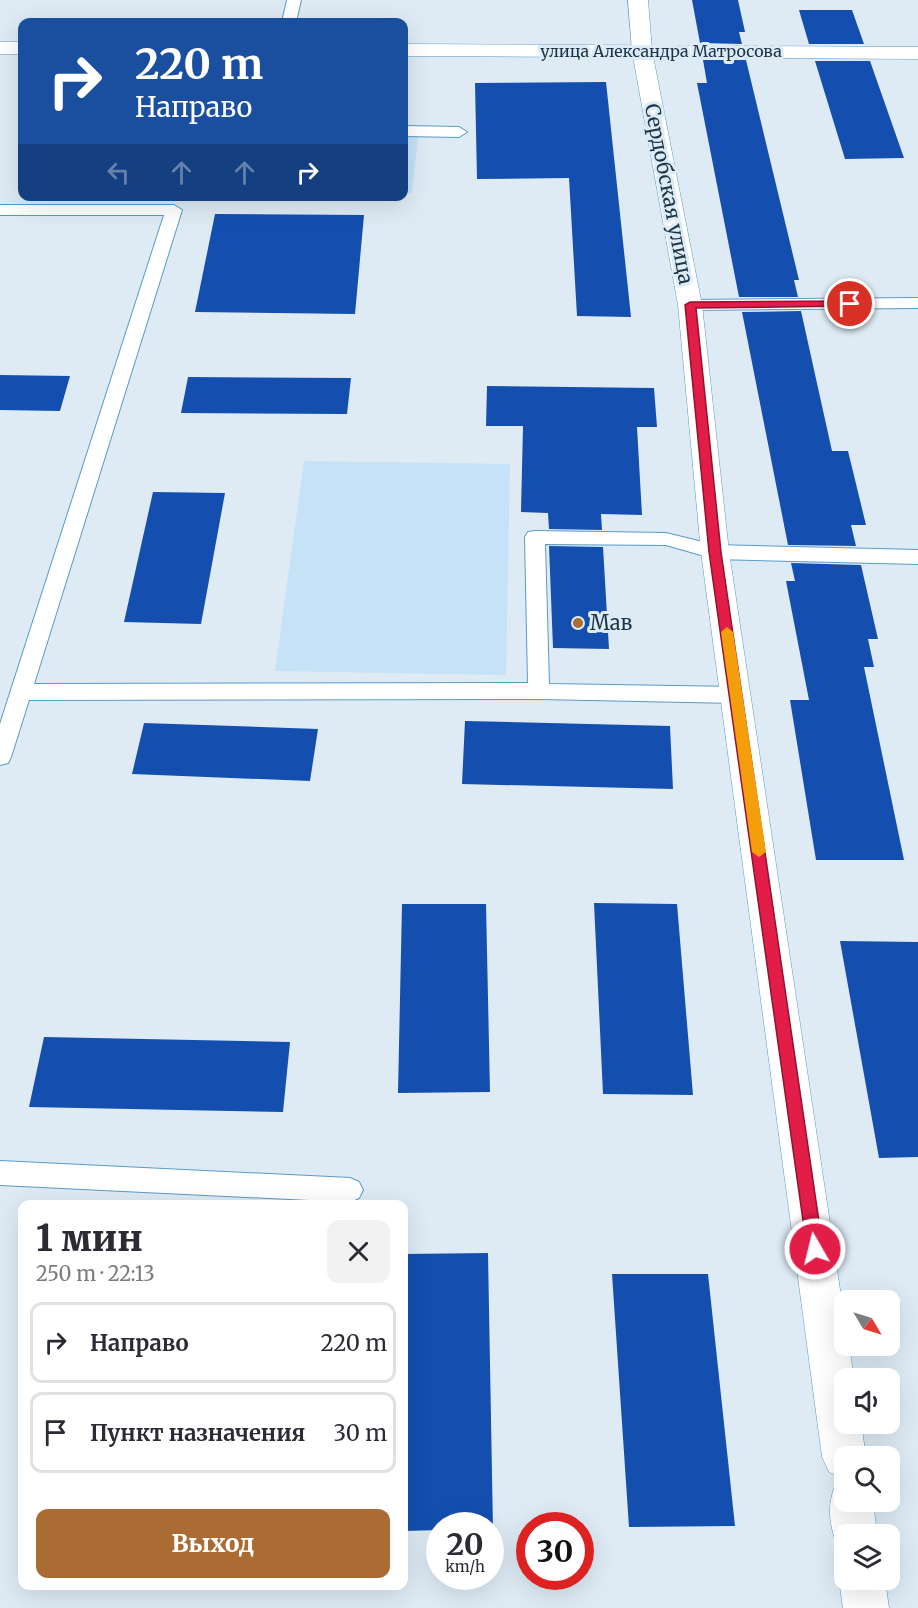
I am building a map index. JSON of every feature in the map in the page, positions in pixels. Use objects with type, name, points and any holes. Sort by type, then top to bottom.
[{"type":"street","name":"Сердобская улица","points":[[638,0],[642,51],[690,305],[715,552],[842,1446]]},
{"type":"street","points":[[0,48],[18,48]]},
{"type":"street","name":"улица Александра Матросова","points":[[408,50],[918,53]]},
{"type":"street","points":[[863,1590],[866,1608]]},
{"type":"lane","points":[[291,18],[294,0]]},
{"type":"lane","points":[[408,131],[459,132]]},
{"type":"lane","points":[[0,210],[176,203],[0,758]]},
{"type":"lane","points":[[690,305],[918,303]]},
{"type":"lane","points":[[539,691],[535,537],[666,539],[715,552],[918,557]]},
{"type":"lane","points":[[21,692],[539,691],[737,695]]},
{"type":"lane","points":[[0,1173],[350,1190]]},
{"type":"shaded area","points":[[408,135],[418,136],[412,193],[408,193]]},
{"type":"shaded area","points":[[304,461],[510,464],[506,675],[275,671]]},
{"type":"building","points":[[692,0],[738,0],[745,32],[739,32],[742,44],[700,43]]},
{"type":"building","points":[[799,10],[852,10],[864,44],[809,44]]},
{"type":"building","points":[[703,60],[746,60],[799,280],[794,280],[798,297],[739,297],[697,83],[707,83]]},
{"type":"building","points":[[815,61],[870,61],[904,158],[845,159]]},
{"type":"building","points":[[606,82],[631,317],[577,316],[569,178],[477,179],[475,83]]},
{"type":"building","points":[[215,214],[364,215],[355,314],[195,312]]},
{"type":"building","points":[[801,311],[832,451],[848,451],[866,525],[851,525],[856,546],[788,545],[742,312]]},
{"type":"building","points":[[0,375],[70,376],[60,411],[0,410]]},
{"type":"building","points":[[188,377],[351,378],[347,414],[181,413]]},
{"type":"building","points":[[487,386],[654,388],[657,427],[637,427],[642,515],[601,514],[602,530],[549,529],[548,513],[521,512],[523,426],[486,426]]},
{"type":"building","points":[[153,492],[225,493],[201,624],[124,622]]},
{"type":"building","points":[[549,546],[603,547],[609,649],[553,648]]},
{"type":"building","points":[[791,563],[861,565],[878,639],[868,639],[874,667],[864,667],[904,860],[816,860],[790,700],[809,700],[786,581],[795,581]]},
{"type":"building","points":[[465,721],[670,726],[673,789],[462,784]]},
{"type":"building","points":[[144,723],[318,729],[310,781],[132,774]]},
{"type":"building","points":[[594,903],[677,904],[693,1095],[603,1094]]},
{"type":"building","points":[[402,904],[486,904],[490,1092],[398,1093]]},
{"type":"building","points":[[840,941],[918,942],[918,1157],[879,1158]]},
{"type":"building","points":[[44,1037],[290,1042],[283,1112],[29,1107]]},
{"type":"building","points":[[488,1253],[493,1512],[426,1512],[426,1530],[408,1531],[408,1254]]},
{"type":"building","points":[[612,1274],[708,1274],[735,1526],[629,1527]]},
{"type":"slow traffic","points":[[727,632],[759,852]]},
{"type":"place","name":"Мав","points":[[578,623]]},
{"type":"route","points":[[815,1249],[715,552],[690,305],[850,304]]}]
